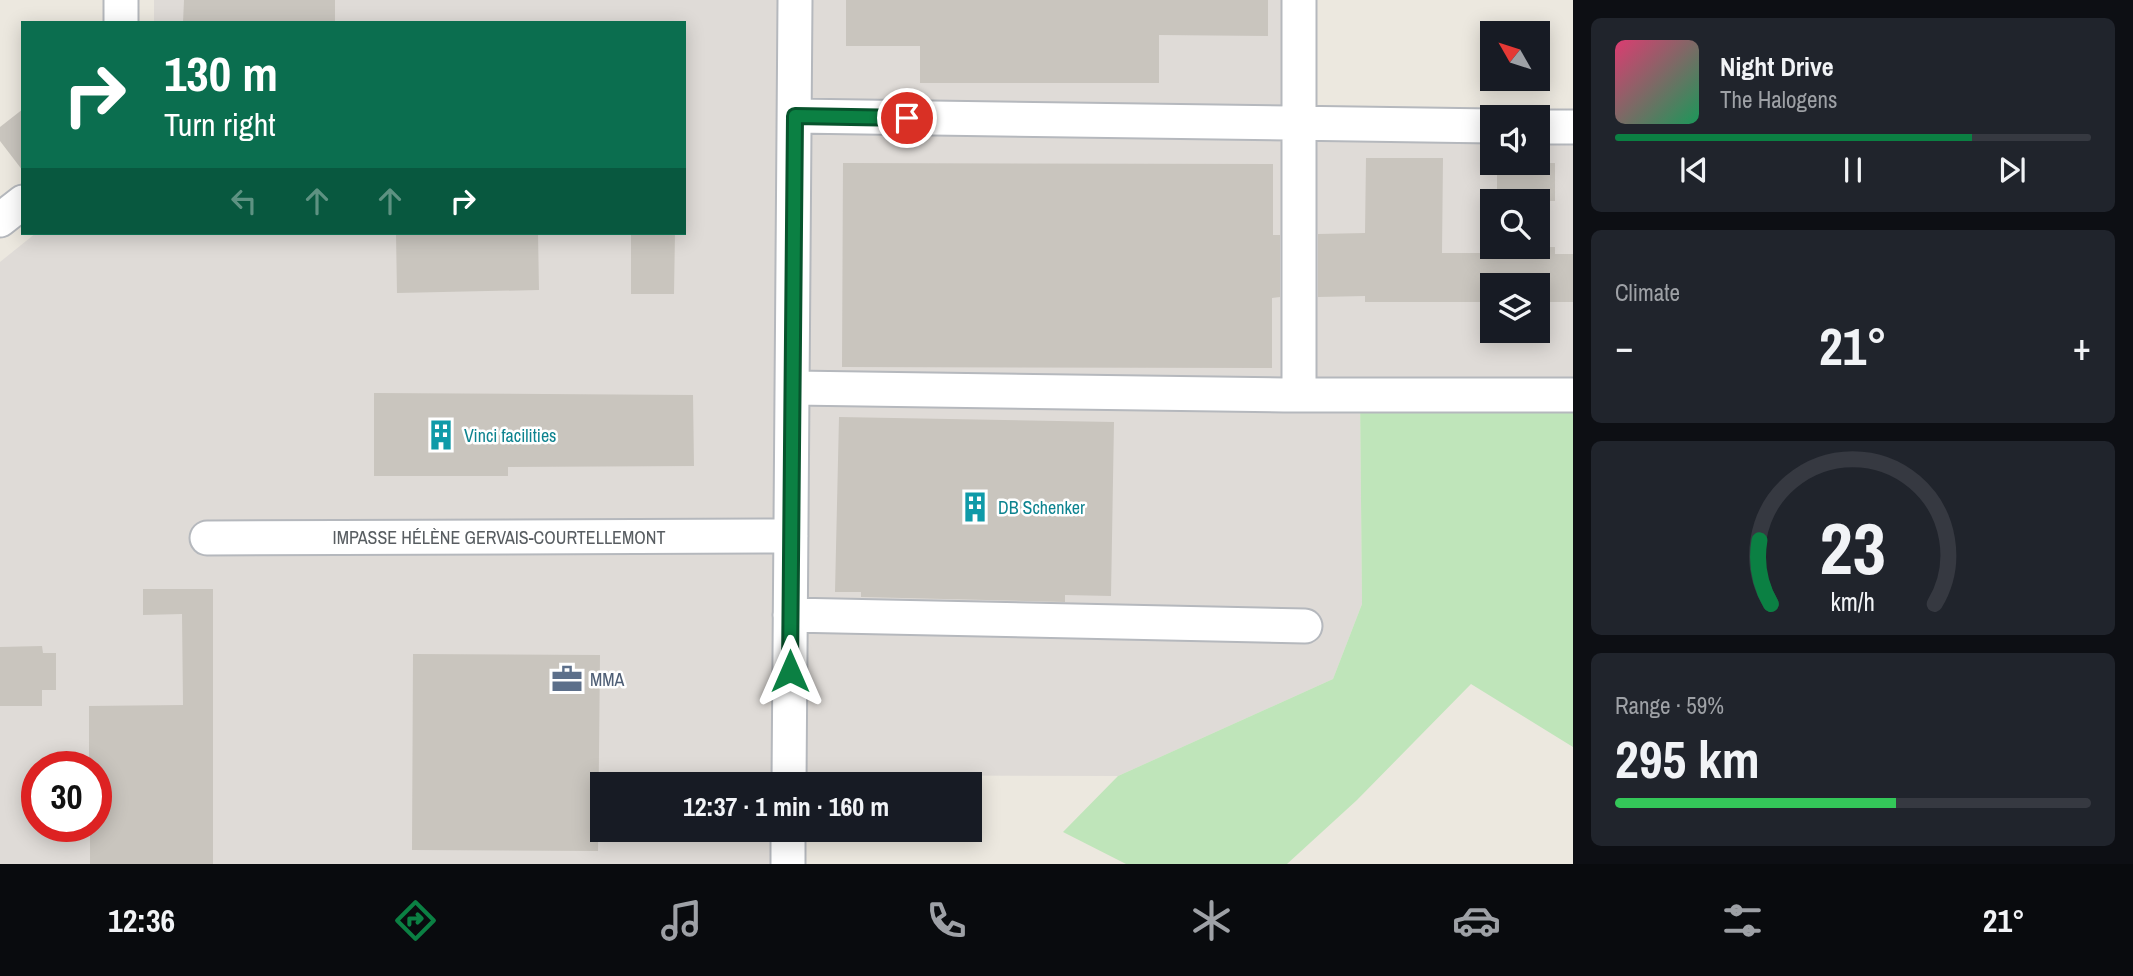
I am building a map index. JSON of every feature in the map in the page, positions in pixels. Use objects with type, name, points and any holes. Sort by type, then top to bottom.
[{"type":"street","points":[[121,0],[121,21]]},
{"type":"street","points":[[789,772],[795,0]]},
{"type":"street","points":[[1299,0],[1299,395]]},
{"type":"street","points":[[795,116],[1480,127]]},
{"type":"street","points":[[1550,127],[1573,127]]},
{"type":"street","points":[[0,220],[21,204]]},
{"type":"street","points":[[793,388],[1299,395],[1573,395]]},
{"type":"street","name":"IMPASSE HÉLÈNE GERVAIS-COURTELLEMONT","points":[[207,538],[791,537]]},
{"type":"street","points":[[790,615],[1305,626]]},
{"type":"street","points":[[788,864],[789,842]]},
{"type":"shaded area","points":[[154,0],[1299,0],[1299,124],[1480,126],[1480,175],[1550,175],[1550,127],[1573,127],[1573,395],[1360,395],[1362,604],[1333,679],[1118,776],[982,776],[982,772],[590,772],[590,842],[788,842],[788,864],[0,864],[0,262],[34,235],[686,235],[686,21],[154,21]]},
{"type":"green space","points":[[1360,395],[1573,395],[1573,747],[1471,684],[1357,800],[1287,864],[1126,864],[1063,832],[1118,776],[1333,679],[1362,604]]},
{"type":"building","points":[[184,0],[335,0],[335,21],[183,21]]},
{"type":"building","points":[[846,0],[1268,0],[1268,36],[1159,35],[1159,83],[920,83],[920,46],[846,46]]},
{"type":"building","points":[[21,111],[21,168],[0,141],[0,127]]},
{"type":"building","points":[[1366,158],[1443,158],[1442,253],[1480,253],[1480,259],[1550,259],[1550,247],[1555,247],[1555,254],[1573,254],[1573,302],[1550,302],[1550,273],[1480,273],[1480,302],[1365,302],[1365,296],[1318,297],[1318,234],[1365,233]]},
{"type":"building","points":[[843,163],[1273,164],[1273,235],[1280,235],[1280,297],[1272,298],[1272,368],[842,367]]},
{"type":"building","points":[[1550,163],[1555,163],[1555,201],[1550,201],[1550,189],[1497,189],[1497,175],[1550,175]]},
{"type":"building","points":[[396,235],[538,235],[539,290],[397,293]]},
{"type":"building","points":[[631,235],[675,235],[674,294],[631,294]]},
{"type":"building","points":[[374,393],[693,395],[694,466],[508,467],[508,476],[374,476]]},
{"type":"building","name":"DB Schenker","points":[[839,417],[1114,422],[1111,596],[1065,595],[1065,602],[861,597],[861,592],[835,592]]},
{"type":"building","points":[[143,589],[213,589],[213,864],[90,864],[90,842],[112,842],[112,751],[89,751],[89,706],[183,705],[182,614],[143,615]]},
{"type":"building","points":[[42,646],[43,653],[56,653],[56,690],[42,690],[42,706],[0,706],[0,647]]},
{"type":"building","points":[[413,654],[600,655],[599,772],[590,772],[590,842],[598,842],[598,851],[412,850]]},
{"type":"place","name":"Vinci facilities","points":[[441,435]]},
{"type":"place","name":"DB Schenker","points":[[975,507]]},
{"type":"place","name":"MMA","points":[[567,679]]},
{"type":"route","points":[[790,671],[795,116],[907,118]]}]
